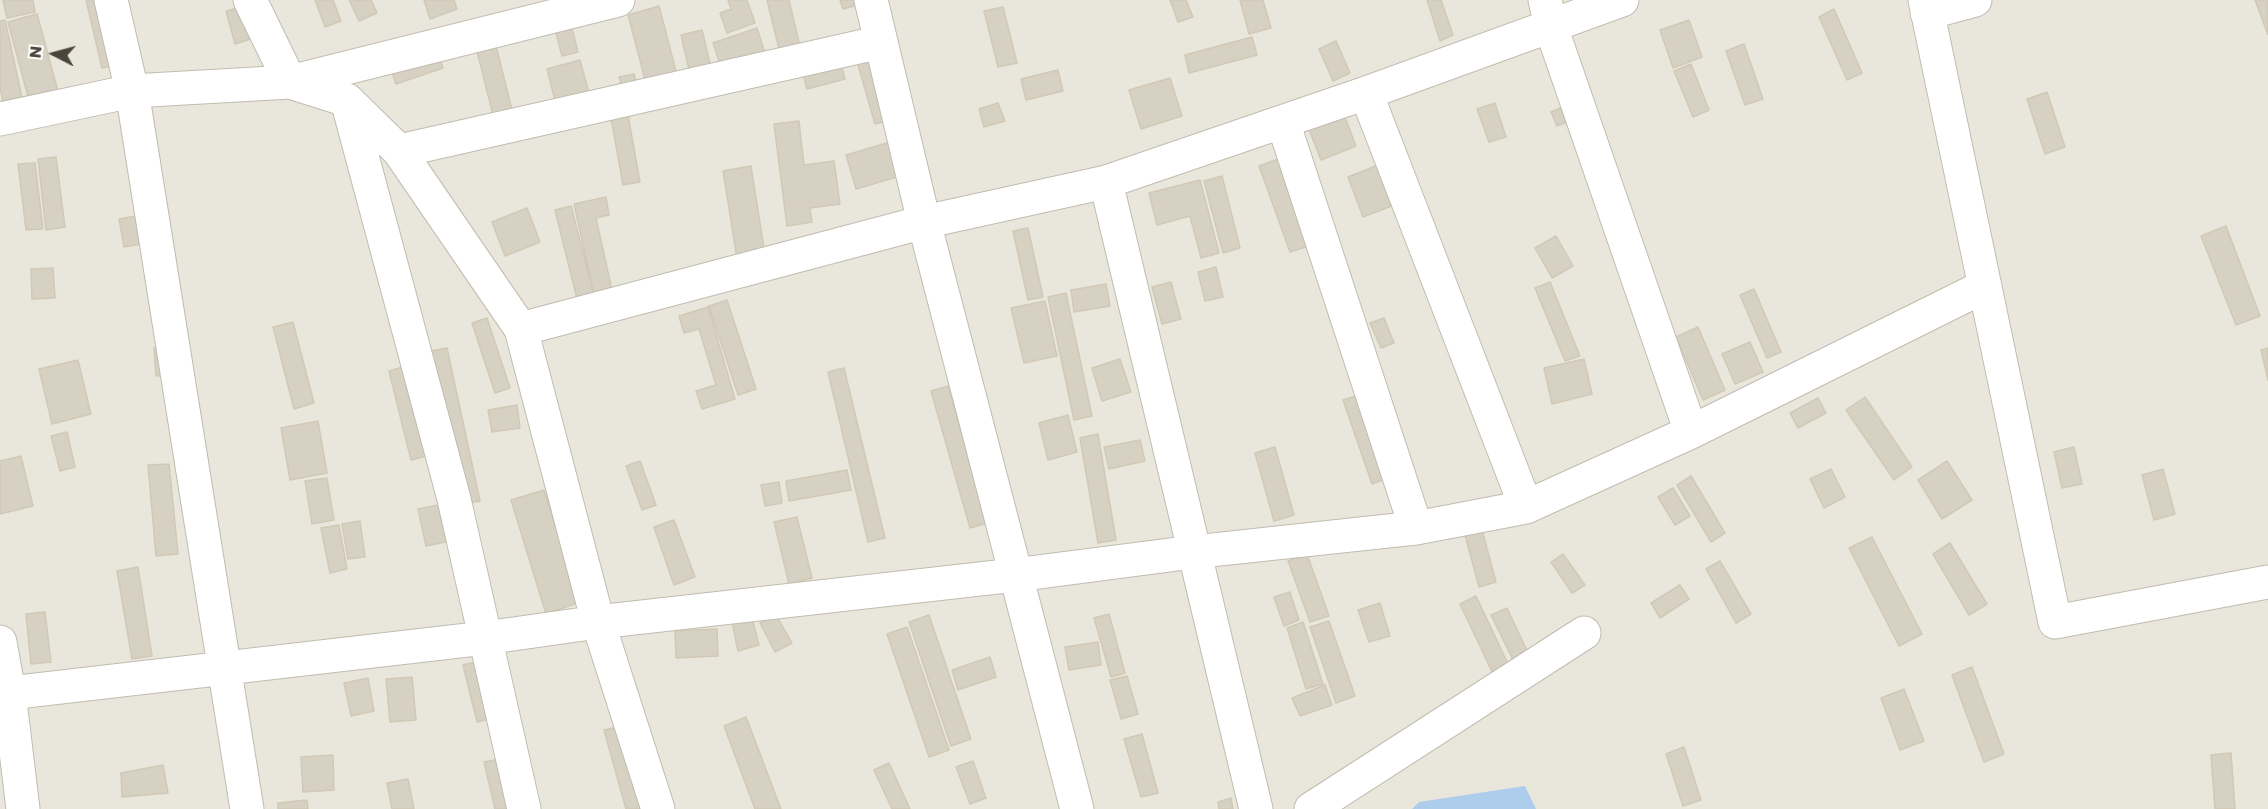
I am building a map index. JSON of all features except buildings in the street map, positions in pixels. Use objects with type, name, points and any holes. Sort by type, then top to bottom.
[{"type":"street","points":[[111,0],[132,90],[247,809]]},
{"type":"street","points":[[250,0],[290,82],[347,100],[399,151],[521,328],[598,622],[658,809]]},
{"type":"street","points":[[0,119],[132,90],[290,82],[618,0]]},
{"type":"street","points":[[871,0],[924,222],[1077,809]]},
{"type":"street","points":[[521,328],[924,222],[1106,182],[1366,93],[1548,14],[1622,0]]},
{"type":"street","points":[[1975,0],[1926,6],[2055,622],[2268,582]]},
{"type":"street","points":[[1548,14],[1691,432]]},
{"type":"street","points":[[399,151],[881,42]]},
{"type":"street","points":[[1366,93],[1526,507]]},
{"type":"street","points":[[347,100],[454,499],[524,809]]},
{"type":"street","points":[[1282,122],[1416,528]]},
{"type":"street","points":[[1106,182],[1256,809]]},
{"type":"street","points":[[5,693],[485,638],[598,622],[1015,575],[1193,552],[1416,528],[1526,507],[1691,432],[1985,286]]},
{"type":"street","points":[[1311,809],[1584,633]]},
{"type":"street","points":[[0,642],[5,693],[23,809]]},
{"type":"shaded area","points":[[0,0],[2268,0],[2268,809],[0,809]]},
{"type":"water","points":[[1525,786],[1536,809],[1412,809],[1419,802]]}]
